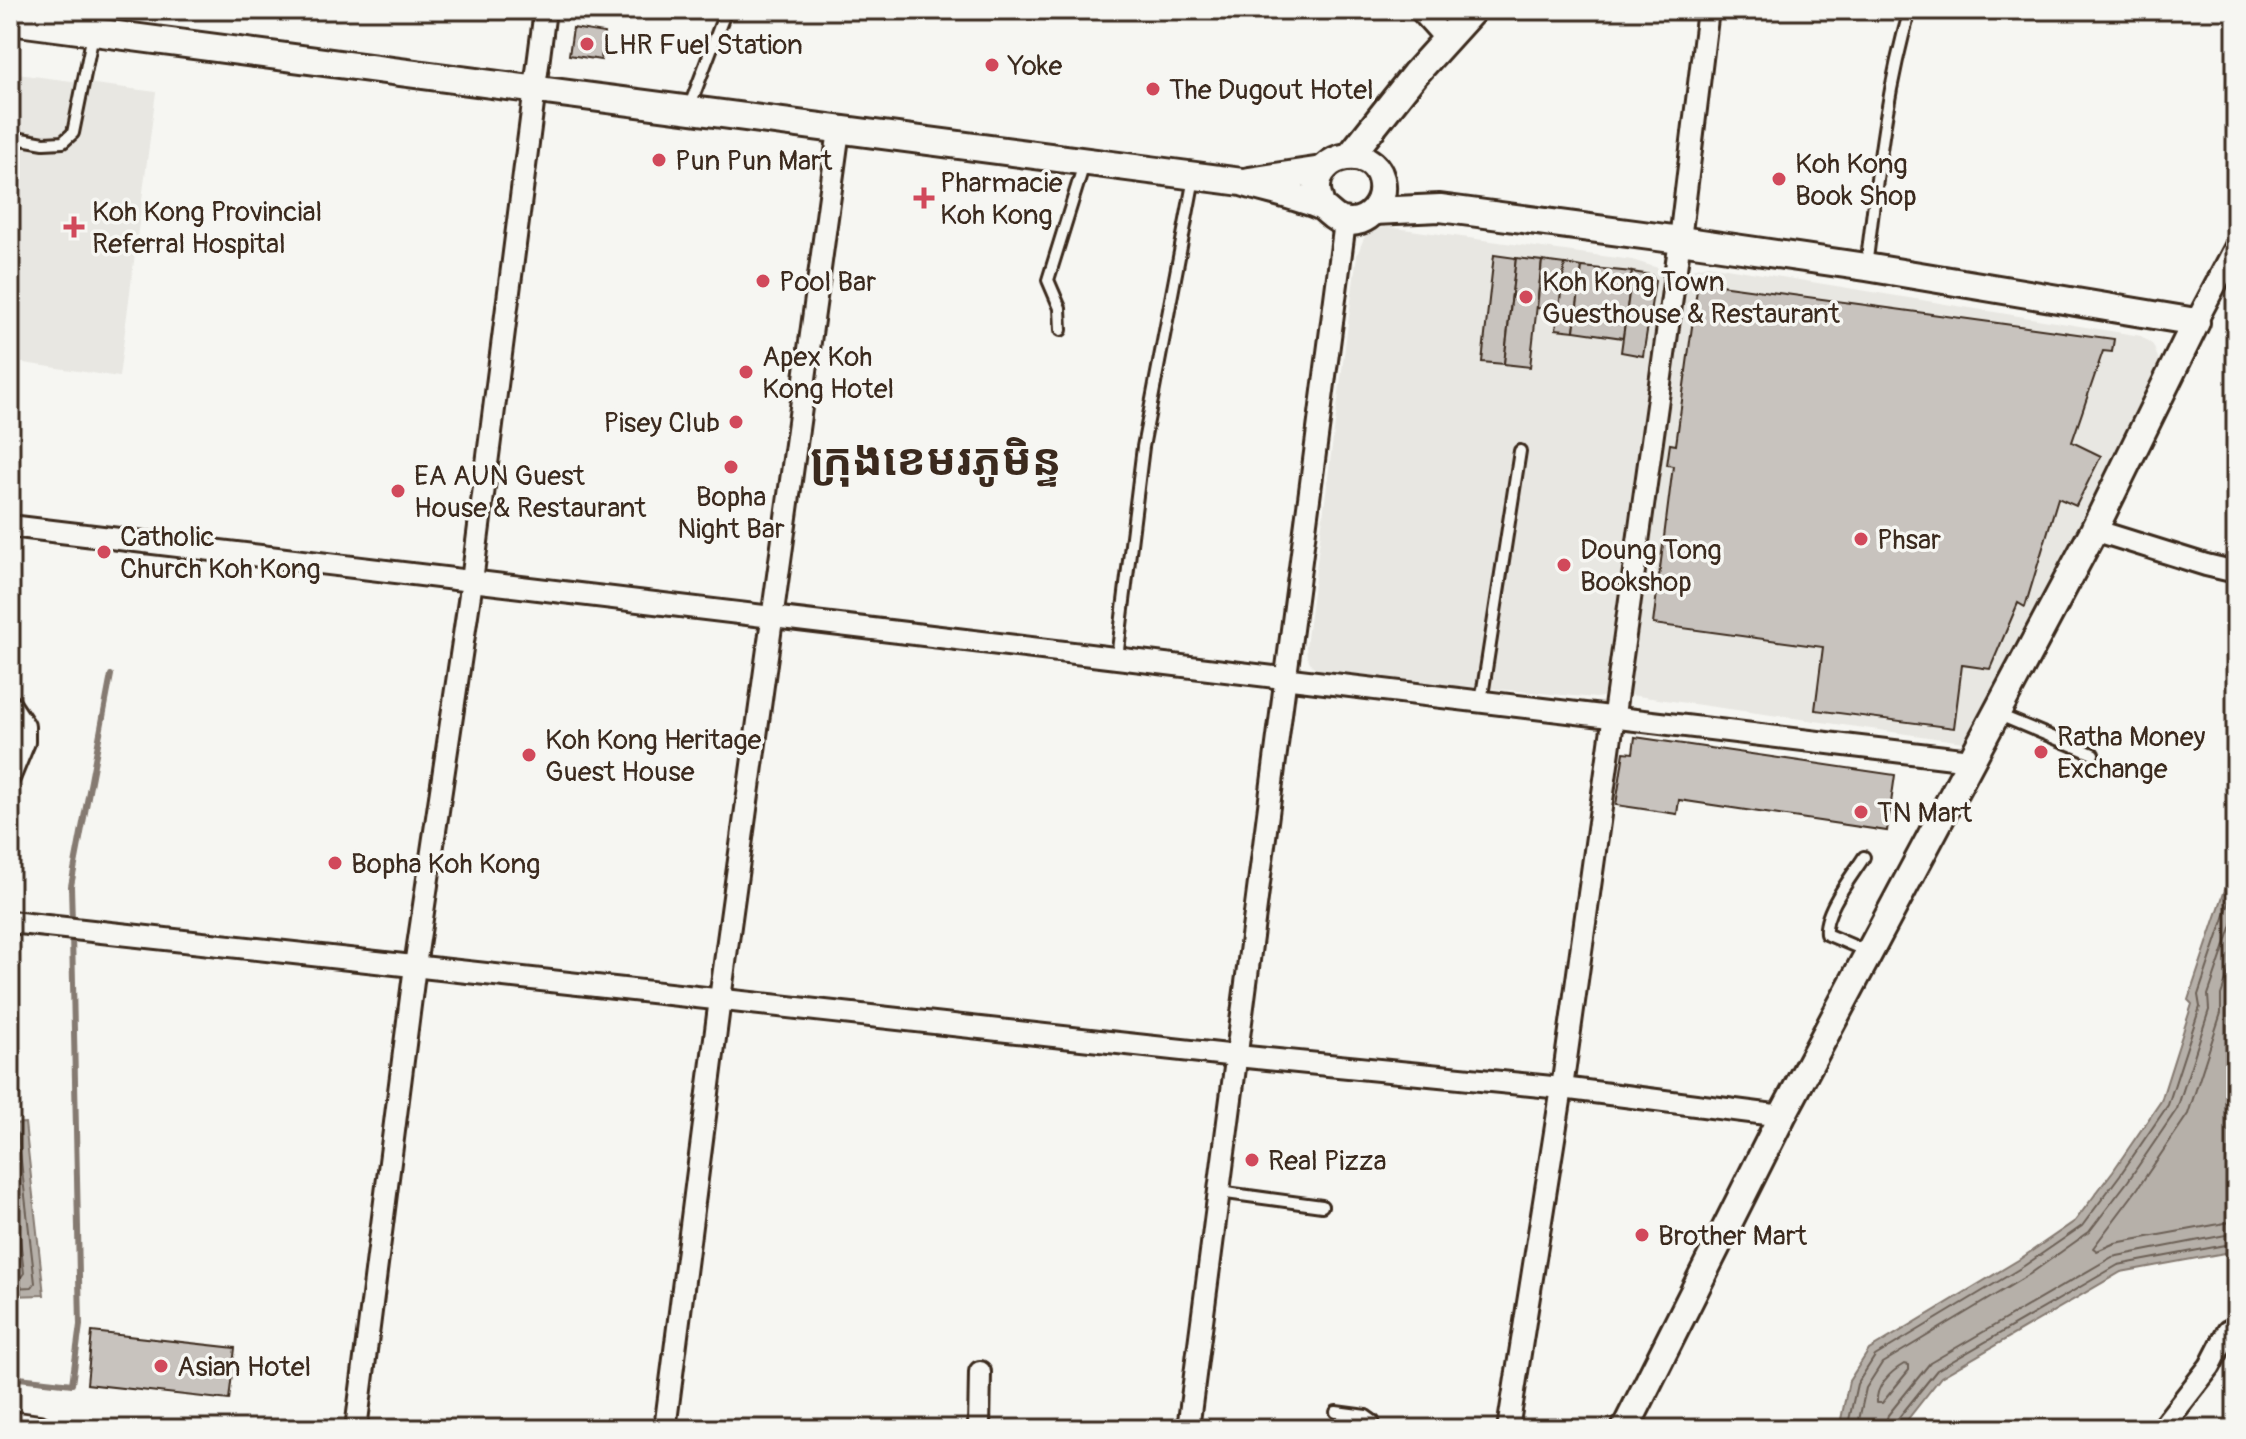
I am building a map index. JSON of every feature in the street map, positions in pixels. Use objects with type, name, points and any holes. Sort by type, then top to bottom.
[{"type":"street","points":[[356,1429],[415,966],[472,581],[545,10]]},
{"type":"street","points":[[1420,10],[1446,39]]},
{"type":"street","points":[[1322,170],[1317,188],[1321,206],[1331,217],[1355,222],[1374,211],[1382,197],[1368,168],[1376,122],[1473,10]]},
{"type":"street","points":[[1508,1429],[1562,1088],[1680,240],[1708,10]]},
{"type":"street","points":[[10,21],[1242,182],[1321,206]]},
{"type":"street","points":[[665,1429],[720,999],[839,130]]},
{"type":"street","points":[[1242,182],[1322,170],[1339,158],[1368,168],[1440,208]]},
{"type":"street","points":[[1374,211],[1440,208],[1680,240],[1866,267],[2196,322]]},
{"type":"street","points":[[1188,1429],[1345,222]]},
{"type":"street","points":[[1625,1429],[1782,1116],[2094,530],[2236,246]]},
{"type":"street","points":[[10,526],[1970,760]]},
{"type":"street","points":[[2094,530],[2236,572]]},
{"type":"street","points":[[10,705],[24,726],[24,742],[10,776]]},
{"type":"street","points":[[10,922],[1237,1056],[1562,1088],[1782,1116]]},
{"type":"street","points":[[2161,1429],[2210,1366],[2228,1331],[2236,1328]]},
{"type":"street","points":[[979,1429],[980,1372]]},
{"type":"street","points":[[10,1425],[39,1429]]},
{"type":"lane","points":[[688,110],[726,10]]},
{"type":"lane","points":[[1866,267],[1880,151],[1897,55],[1910,10]]},
{"type":"lane","points":[[10,137],[44,143],[63,142],[73,133],[93,32]]},
{"type":"lane","points":[[1061,330],[1060,308],[1048,280],[1084,162]]},
{"type":"lane","points":[[1117,658],[1143,447],[1194,176]]},
{"type":"lane","points":[[1481,702],[1520,451]]},
{"type":"lane","points":[[1995,713],[2093,754]]},
{"type":"lane","points":[[1864,857],[1825,925],[1826,934],[1868,952]]},
{"type":"lane","points":[[1219,1192],[1322,1206]]},
{"type":"lane","points":[[1336,1412],[1366,1416],[1373,1421],[1375,1429]]},
{"type":"shaded area","name":"Koh Kong Provincial Referral Hospital","points":[[10,73],[156,92],[119,377],[10,361]]},
{"type":"shaded area","points":[[1388,227],[1632,260],[1658,268],[1667,279],[1609,676],[1602,697],[1341,675],[1317,670],[1307,657],[1357,255],[1370,231]]},
{"type":"shaded area","name":"Phsar","points":[[1708,265],[2141,336],[2153,345],[2160,363],[2154,382],[1963,742],[1630,695],[1685,282],[1691,269]]},
{"type":"water","points":[[2236,857],[2236,1251],[2121,1272],[1941,1377],[1900,1429],[1839,1429],[1849,1381],[1869,1350],[2020,1259],[2075,1221],[2113,1171],[2161,1101],[2192,1004],[2188,1000]]},
{"type":"water","points":[[25,1123],[44,1295],[10,1296],[10,1124]]},
{"type":"building","name":"LHR Fuel Station","points":[[573,28],[604,33],[601,60],[569,55]]},
{"type":"building","points":[[1494,255],[1516,258],[1504,364],[1482,362]]},
{"type":"building","points":[[1516,258],[1542,261],[1530,367],[1504,364]]},
{"type":"building","points":[[1542,261],[1565,264],[1559,310],[1537,308]]},
{"type":"building","points":[[1565,264],[1582,267],[1574,331],[1556,329]]},
{"type":"building","points":[[1582,267],[1632,272],[1623,338],[1574,331]]},
{"type":"building","points":[[1632,272],[1651,275],[1655,281],[1643,356],[1621,352]]},
{"type":"building","name":"Phsar","points":[[1698,282],[2114,339],[2112,352],[2103,351],[2072,442],[2101,456],[2076,506],[2058,498],[2025,607],[2018,603],[1990,669],[1962,665],[1954,728],[1815,710],[1823,647],[1653,624],[1673,466],[1667,465],[1670,444],[1676,445]]},
{"type":"building","points":[[1635,737],[1895,775],[1887,831],[1679,800],[1677,814],[1616,805],[1624,752],[1633,753]]},
{"type":"building","name":"Asian Hotel","points":[[92,1332],[235,1348],[229,1400],[87,1384]]},
{"type":"waterway","points":[[72,923],[71,886],[111,675]]},
{"type":"waterway","points":[[10,1377],[72,1384],[80,1325],[72,934]]},
{"type":"place","name":"LHR Fuel Station","points":[[587,44]]},
{"type":"place","name":"Yoke","points":[[992,65]]},
{"type":"place","name":"The Dugout Hotel","points":[[1153,89]]},
{"type":"place","name":"Pun Pun Mart","points":[[659,160]]},
{"type":"place","name":"Koh Kong Book Shop","points":[[1779,179]]},
{"type":"place","name":"Pharmacie Koh Kong","points":[[924,198]]},
{"type":"place","name":"Koh Kong Provincial Referral Hospital","points":[[74,227]]},
{"type":"place","name":"Pool Bar","points":[[763,281]]},
{"type":"place","name":"Koh Kong Town Guesthouse & Restaurant","points":[[1526,297]]},
{"type":"place","name":"Apex Koh Kong Hotel","points":[[746,372]]},
{"type":"place","name":"Pisey Club","points":[[736,422]]},
{"type":"place","name":"Bopha Night Bar","points":[[731,467]]},
{"type":"place","name":"EA AUN Guest House & Restaurant","points":[[398,491]]},
{"type":"place","name":"Phsar","points":[[1861,539]]},
{"type":"place","name":"Catholic Church Koh Kong","points":[[104,552]]},
{"type":"place","name":"Doung Tong Bookshop","points":[[1564,565]]},
{"type":"place","name":"Ratha Money Exchange","points":[[2041,752]]},
{"type":"place","name":"Koh Kong Heritage Guest House","points":[[529,755]]},
{"type":"place","name":"TN Mart","points":[[1861,812]]},
{"type":"place","name":"Bopha Koh Kong","points":[[335,863]]},
{"type":"place","name":"Real Pizza","points":[[1252,1160]]},
{"type":"place","name":"Brother Mart","points":[[1642,1235]]},
{"type":"place","name":"Asian Hotel","points":[[161,1366]]},
{"type":"district","name":"ក្រុងខេមរភូមិន្ទ","points":[[936,460]]}]
